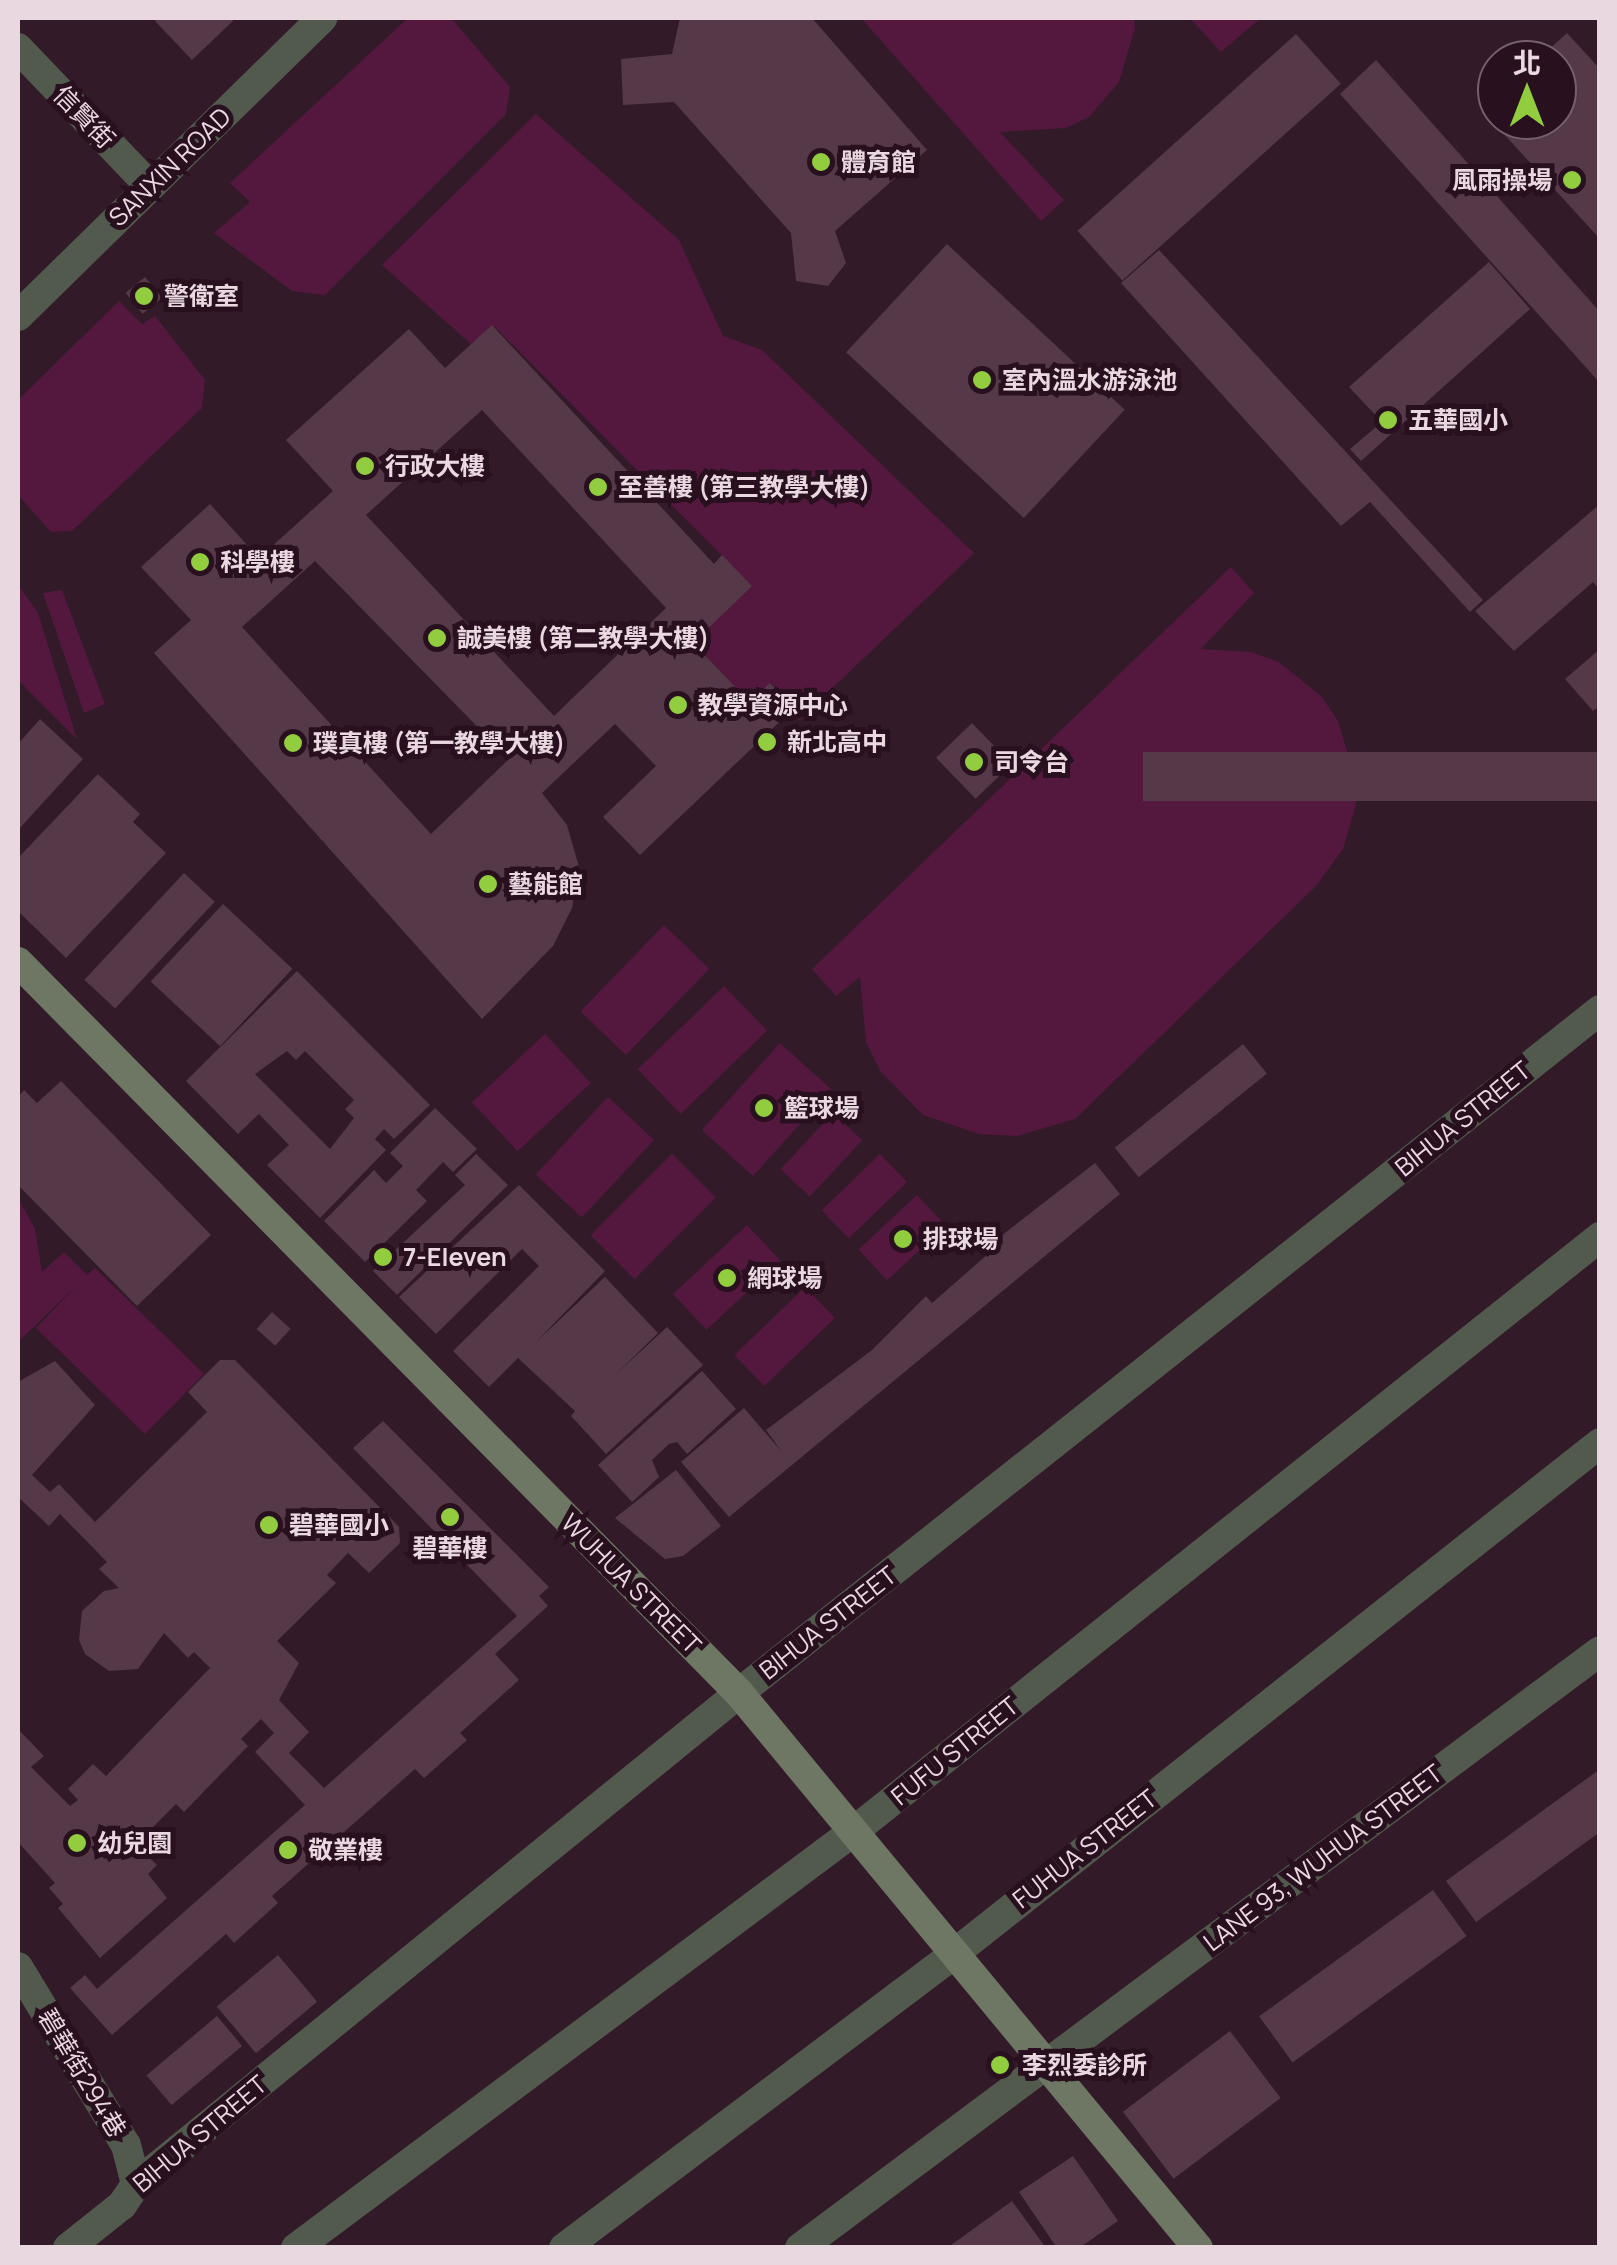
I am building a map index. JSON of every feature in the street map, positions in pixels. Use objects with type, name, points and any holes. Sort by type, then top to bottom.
[{"type":"street","name":"SANXIN ROAD","points":[[18,316],[322,18]]},
{"type":"street","name":"信賢街","points":[[18,48],[150,186]]},
{"type":"street","name":"WUHUA STREET","points":[[18,962],[739,1693],[1198,2248]]},
{"type":"street","name":"BIHUA STREET","points":[[68,2248],[122,2205],[136,2184],[739,1693],[1600,1010]]},
{"type":"street","name":"FUFU STREET","points":[[296,2248],[854,1832],[1600,1237]]},
{"type":"street","name":"FUHUA STREET","points":[[564,2248],[955,1953],[1600,1442]]},
{"type":"street","name":"LANE 93, WUHUA STREET","points":[[800,2248],[1600,1651]]},
{"type":"street","name":"碧華街294巷","points":[[18,1967],[126,2145],[136,2184]]},
{"type":"shaded area","points":[[408,18],[451,18],[510,87],[506,114],[325,295],[292,291],[214,233],[250,202],[230,183]]},
{"type":"shaded area","points":[[861,18],[1134,18],[1135,28],[1119,82],[1089,117],[1066,128],[1000,132],[1064,200],[1041,221]]},
{"type":"shaded area","points":[[1190,18],[1261,18],[1221,52]]},
{"type":"shaded area","points":[[536,114],[679,240],[723,336],[762,350],[974,553],[799,720],[771,683],[750,702],[693,643],[751,585],[493,325],[471,344],[382,265]]},
{"type":"shaded area","points":[[119,301],[142,324],[155,316],[205,380],[202,408],[72,531],[51,532],[18,495],[18,400]]},
{"type":"shaded area","points":[[1231,567],[1254,593],[1201,649],[1251,652],[1279,662],[1322,697],[1338,721],[1354,775],[1356,804],[1343,849],[1316,886],[1075,1119],[1017,1136],[979,1134],[923,1115],[881,1072],[866,1042],[860,977],[836,996],[812,969]]},
{"type":"shaded area","points":[[18,585],[38,613],[77,739],[18,680]]},
{"type":"shaded area","points":[[62,590],[105,704],[84,713],[43,593]]},
{"type":"shaded area","points":[[664,925],[709,969],[626,1055],[581,1011]]},
{"type":"shaded area","points":[[724,986],[767,1031],[681,1114],[638,1069]]},
{"type":"shaded area","points":[[545,1034],[591,1083],[518,1151],[472,1102]]},
{"type":"shaded area","name":"籃球場","points":[[780,1043],[831,1089],[753,1176],[702,1130]]},
{"type":"shaded area","points":[[608,1097],[654,1140],[582,1217],[536,1175]]},
{"type":"shaded area","points":[[833,1113],[862,1140],[810,1197],[780,1169]]},
{"type":"shaded area","points":[[672,1154],[716,1198],[635,1279],[591,1235]]},
{"type":"shaded area","name":"排球場","points":[[880,1154],[907,1182],[849,1238],[822,1210]]},
{"type":"shaded area","name":"排球場","points":[[917,1195],[946,1226],[887,1280],[858,1250]]},
{"type":"shaded area","points":[[18,1198],[35,1229],[42,1272],[64,1252],[87,1275],[95,1268],[204,1374],[145,1434],[36,1328],[77,1285],[18,1342]]},
{"type":"shaded area","name":"網球場","points":[[747,1225],[780,1261],[707,1330],[673,1294]]},
{"type":"shaded area","name":"網球場","points":[[805,1287],[835,1318],[764,1386],[735,1355]]},
{"type":"building","points":[[236,18],[192,60],[155,21]]},
{"type":"building","name":"體育館","points":[[680,18],[812,18],[927,150],[835,231],[846,263],[828,286],[796,281],[791,233],[674,102],[623,105],[621,59],[672,54]]},
{"type":"building","points":[[1296,34],[1341,84],[1122,281],[1078,231]]},
{"type":"building","name":"風雨操場","points":[[1577,44],[1600,69],[1600,239],[1509,140],[1577,140]]},
{"type":"building","points":[[1376,60],[1600,312],[1600,383],[1340,94]]},
{"type":"building","name":"室內溫水游泳池","points":[[947,244],[1125,410],[1024,518],[846,352]]},
{"type":"building","points":[[1159,250],[1483,600],[1470,612],[1370,502],[1341,526],[1121,283]]},
{"type":"building","points":[[1489,262],[1530,309],[1361,461],[1350,449],[1382,422],[1349,387]]},
{"type":"building","name":"警衛室","points":[[145,277],[162,298],[143,314],[126,293]]},
{"type":"building","points":[[492,325],[714,564],[722,555],[752,586],[693,643],[750,702],[770,683],[794,708],[640,855],[603,817],[656,766],[615,724],[542,793],[567,825],[579,867],[572,908],[553,946],[482,1019],[154,653],[191,620],[141,567],[210,504],[259,558],[333,491],[286,440],[409,329],[445,368]],"holes":[[[482,410],[666,608],[554,716],[366,515]],[[315,561],[509,759],[431,834],[242,627]]]},
{"type":"building","points":[[1600,504],[1600,590],[1593,582],[1514,651],[1475,611]]},
{"type":"building","points":[[1600,649],[1600,706],[1593,711],[1565,679]]},
{"type":"building","points":[[40,719],[83,759],[18,830],[18,744]]},
{"type":"building","name":"司令台","points":[[972,723],[1012,764],[976,799],[936,758]]},
{"type":"building","points":[[1143,752],[1600,752],[1600,801],[1143,801]]},
{"type":"building","points":[[98,774],[140,814],[133,822],[166,853],[66,958],[18,911],[18,858]]},
{"type":"building","points":[[184,873],[215,902],[115,1008],[84,980]]},
{"type":"building","points":[[223,904],[292,969],[220,1046],[151,982]]},
{"type":"building","points":[[297,971],[430,1105],[394,1139],[384,1129],[375,1139],[386,1150],[320,1218],[267,1165],[289,1145],[259,1114],[238,1134],[186,1081]],"holes":[[[287,1051],[296,1060],[305,1051],[354,1100],[345,1109],[354,1118],[330,1149],[255,1074]]]},
{"type":"building","points":[[1243,1044],[1267,1074],[1139,1177],[1115,1148]]},
{"type":"building","points":[[61,1081],[211,1235],[137,1306],[18,1185],[18,1097],[24,1090],[37,1103]]},
{"type":"building","points":[[435,1108],[477,1149],[453,1172],[443,1162],[416,1190],[427,1201],[365,1262],[324,1221],[374,1170],[386,1183],[403,1166],[390,1153]]},
{"type":"building","points":[[476,1154],[508,1185],[397,1295],[373,1271],[465,1185],[455,1175]]},
{"type":"building","points":[[1095,1163],[1120,1194],[729,1517],[681,1462],[744,1408],[782,1452],[766,1430],[872,1350],[926,1296],[932,1303],[996,1247],[992,1243]]},
{"type":"building","points":[[519,1185],[605,1271],[536,1342],[605,1277],[658,1333],[615,1375],[667,1327],[703,1365],[606,1454],[571,1416],[575,1411],[518,1358],[489,1387],[453,1351],[539,1266],[522,1249],[436,1334],[399,1297]]},
{"type":"building","points":[[272,1312],[291,1329],[275,1346],[257,1329]]},
{"type":"building","points":[[220,1360],[235,1360],[399,1527],[400,1543],[369,1573],[348,1553],[327,1575],[336,1583],[277,1641],[299,1663],[279,1700],[309,1732],[289,1753],[324,1788],[517,1616],[353,1448],[383,1421],[549,1587],[539,1596],[548,1606],[495,1654],[519,1680],[460,1733],[467,1740],[424,1778],[415,1769],[272,1896],[278,1903],[234,1943],[226,1934],[112,2035],[70,1988],[85,1975],[97,1989],[305,1805],[255,1752],[274,1733],[261,1719],[241,1739],[248,1746],[184,1812],[176,1804],[136,1844],[157,1865],[148,1874],[167,1898],[100,1958],[58,1908],[63,1904],[49,1888],[55,1883],[18,1842],[18,1729],[44,1756],[31,1767],[70,1806],[78,1800],[68,1789],[93,1764],[106,1776],[210,1668],[194,1652],[188,1658],[164,1633],[138,1669],[109,1671],[85,1654],[79,1640],[82,1611],[104,1591],[119,1588],[99,1569],[107,1562],[60,1514],[49,1526],[18,1497],[18,1382],[55,1361],[95,1405],[32,1475],[50,1492],[59,1484],[95,1522],[207,1412],[188,1392]]},
{"type":"building","points":[[702,1371],[736,1409],[687,1454],[677,1442],[669,1444],[652,1460],[659,1477],[632,1502],[598,1465]]},
{"type":"building","points":[[676,1470],[721,1526],[683,1556],[665,1559],[615,1518]]},
{"type":"building","points":[[1600,1769],[1600,1832],[1476,1922],[1446,1881]]},
{"type":"building","points":[[1433,1890],[1467,1936],[1293,2062],[1259,2016]]},
{"type":"building","points":[[278,1955],[317,2002],[256,2053],[217,2006]]},
{"type":"building","points":[[217,2016],[242,2046],[172,2105],[147,2075]]},
{"type":"building","points":[[1230,2031],[1281,2098],[1174,2179],[1123,2112]]},
{"type":"building","points":[[1073,2156],[1118,2221],[1079,2248],[1057,2248],[1019,2192]]},
{"type":"building","points":[[1012,2201],[1046,2248],[947,2248]]},
{"type":"place","name":"體育館","points":[[821,162]]},
{"type":"place","name":"風雨操場","points":[[1572,180]]},
{"type":"place","name":"警衛室","points":[[144,296]]},
{"type":"place","name":"室內溫水游泳池","points":[[982,380]]},
{"type":"place","name":"五華國小","points":[[1388,420]]},
{"type":"place","name":"行政大樓","points":[[365,466]]},
{"type":"place","name":"至善樓 (第三教學大樓)","points":[[598,487]]},
{"type":"place","name":"科學樓","points":[[200,562]]},
{"type":"place","name":"誠美樓 (第二教學大樓)","points":[[437,638]]},
{"type":"place","name":"教學資源中心","points":[[678,705]]},
{"type":"place","name":"新北高中","points":[[767,742]]},
{"type":"place","name":"璞真樓 (第一教學大樓)","points":[[293,743]]},
{"type":"place","name":"司令台","points":[[974,762]]},
{"type":"place","name":"藝能館","points":[[488,884]]},
{"type":"place","name":"籃球場","points":[[764,1108]]},
{"type":"place","name":"排球場","points":[[903,1239]]},
{"type":"place","name":"7-Eleven","points":[[383,1257]]},
{"type":"place","name":"網球場","points":[[727,1278]]},
{"type":"place","name":"碧華樓","points":[[450,1517]]},
{"type":"place","name":"碧華國小","points":[[269,1525]]},
{"type":"place","name":"幼兒園","points":[[77,1843]]},
{"type":"place","name":"敬業樓","points":[[288,1850]]},
{"type":"place","name":"李烈委診所","points":[[1000,2065]]}]
